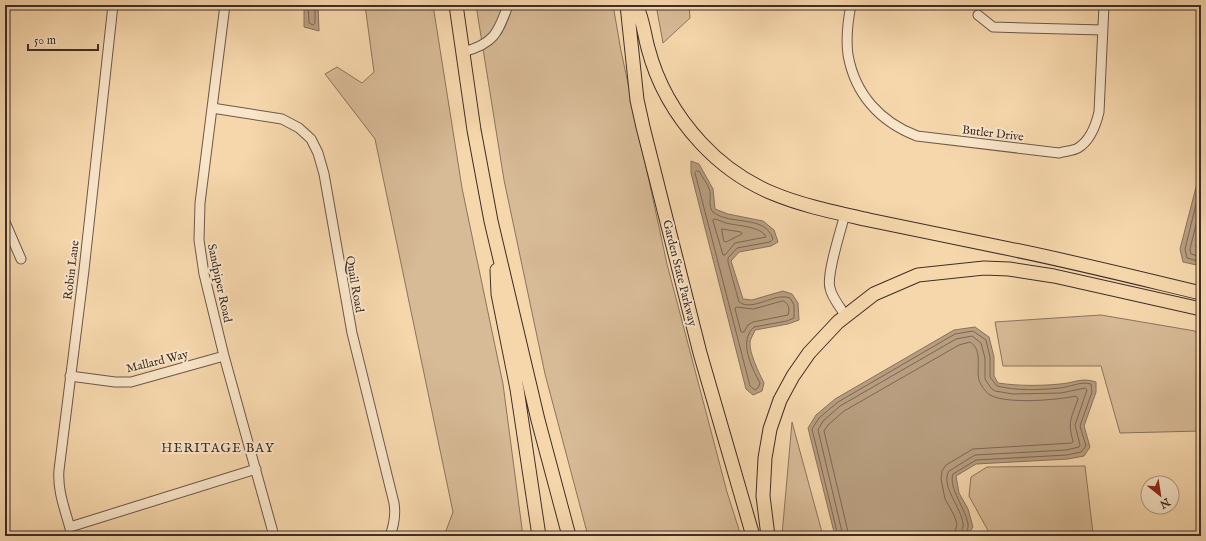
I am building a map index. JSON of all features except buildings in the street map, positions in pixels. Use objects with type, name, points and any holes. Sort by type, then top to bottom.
[{"type":"highway","points":[[456,5],[474,130],[497,248],[538,420],[569,536]]},
{"type":"highway","name":"Garden State Parkway","points":[[628,5],[638,100],[643,127],[700,353],[753,536]]},
{"type":"highway","points":[[636,5],[641,14],[648,49],[662,87],[686,125],[716,158],[756,186],[777,196],[804,205],[908,229],[1013,249],[1201,293]]},
{"type":"highway","points":[[497,248],[498,294],[517,389],[539,536]]},
{"type":"highway","points":[[768,536],[763,496],[765,458],[770,429],[780,400],[793,376],[809,353],[838,322],[874,294],[918,275],[984,268],[1009,269],[1054,276],[1201,309]]},
{"type":"street","name":"Robin Lane","points":[[71,532],[58,481],[60,452],[84,270],[113,5]]},
{"type":"street","name":"Sandpiper Road","points":[[225,5],[200,203],[199,240],[204,274],[224,356],[274,536]]},
{"type":"street","points":[[463,52],[479,48],[489,41],[502,23],[508,5]]},
{"type":"street","name":"Butler Drive","points":[[851,5],[848,20],[848,54],[858,86],[871,105],[900,130],[917,136],[1059,153],[1078,148],[1089,137],[1096,124],[1099,112],[1104,5]]},
{"type":"street","points":[[978,15],[993,27],[1103,30]]},
{"type":"street","name":"Quail Road","points":[[212,108],[282,119],[299,128],[312,139],[318,153],[324,174],[352,333],[394,503],[396,514],[390,536]]},
{"type":"street","points":[[845,214],[830,275],[830,288],[846,316]]},
{"type":"street","points":[[5,222],[21,259]]},
{"type":"street","name":"Mallard Way","points":[[70,376],[115,382],[131,382],[224,356]]},
{"type":"street","points":[[71,532],[256,470]]},
{"type":"shaded area","points":[[365,5],[433,5],[462,188],[503,384],[523,536],[444,536],[453,512],[375,139],[325,74],[337,67],[362,83],[374,72]]},
{"type":"shaded area","points":[[476,5],[613,5],[621,51],[667,264],[727,492],[741,536],[588,536],[545,374],[504,180]]},
{"type":"shaded area","points":[[656,5],[689,5],[690,18],[663,43]]},
{"type":"shaded area","points":[[1101,315],[1195,331],[1201,341],[1201,431],[1120,433],[1101,366],[1003,366],[995,322]]},
{"type":"shaded area","points":[[792,422],[823,536],[782,535]]},
{"type":"shaded area","points":[[1085,466],[1093,533],[1092,536],[991,536],[969,496],[971,477],[987,467]]},
{"type":"water","points":[[304,5],[318,5],[319,31],[304,27]]},
{"type":"water","points":[[691,161],[699,164],[713,189],[715,209],[728,214],[763,221],[774,230],[778,242],[771,246],[739,252],[731,261],[743,299],[752,300],[783,291],[792,294],[798,303],[799,320],[788,324],[755,330],[750,341],[750,347],[764,383],[762,391],[753,395],[746,389],[691,173]]},
{"type":"water","points":[[1201,168],[1201,266],[1183,262],[1180,249]]},
{"type":"water","points":[[975,327],[989,337],[994,357],[994,376],[998,383],[1013,385],[1052,385],[1082,380],[1096,382],[1096,392],[1084,426],[1090,447],[1084,456],[1068,459],[976,464],[956,476],[959,493],[968,509],[973,527],[967,536],[835,536],[808,428],[816,415],[835,399],[954,330]]},
{"type":"district","name":"HERITAGE BAY","points":[[218,447]]}]
